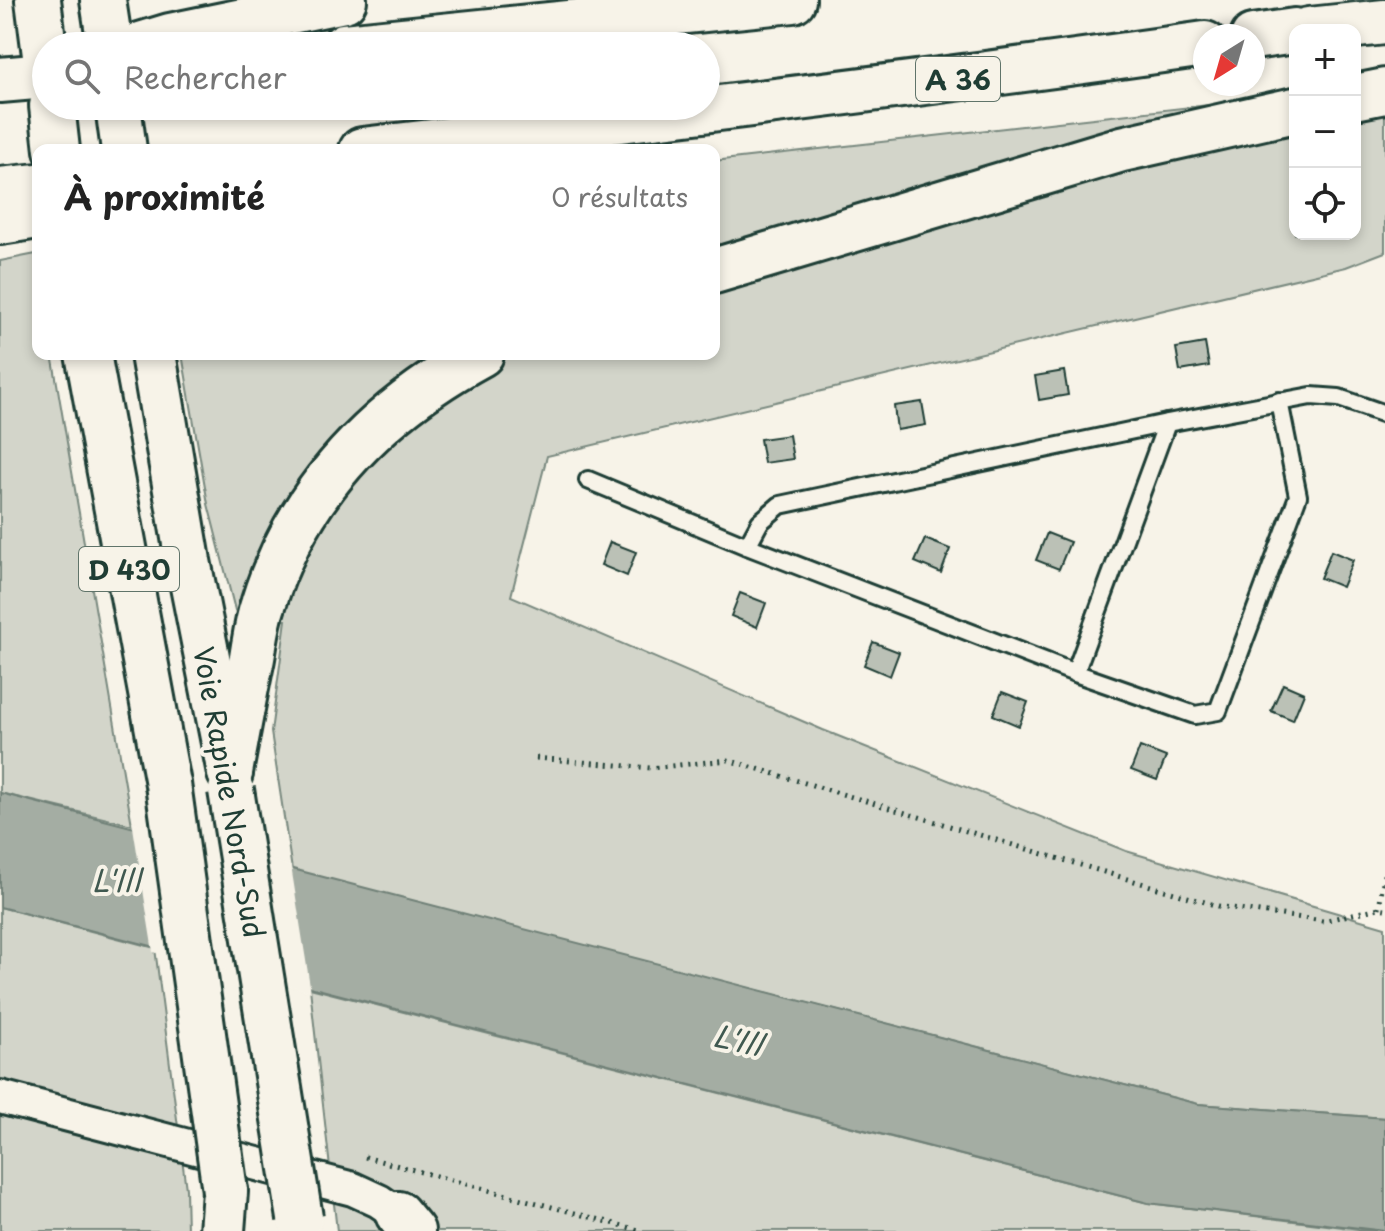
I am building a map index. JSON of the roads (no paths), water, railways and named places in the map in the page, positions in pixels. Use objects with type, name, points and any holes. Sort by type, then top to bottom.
[{"type":"highway","points":[[37,32],[38,0]]},
{"type":"highway","points":[[103,0],[108,32]]},
{"type":"highway","points":[[189,32],[344,0]]},
{"type":"highway","points":[[481,32],[793,0]]},
{"type":"highway","points":[[1361,25],[1385,22]]},
{"type":"highway","points":[[1265,35],[1289,32]]},
{"type":"highway","name":"A 36","points":[[720,109],[1193,46]]},
{"type":"highway","points":[[1360,96],[1385,91]]},
{"type":"highway","points":[[720,269],[1122,149],[1289,111]]},
{"type":"highway","points":[[48,120],[55,144]]},
{"type":"highway","points":[[120,120],[123,144]]},
{"type":"highway","name":"A 36","points":[[414,144],[624,120]]},
{"type":"highway","points":[[495,144],[648,120]]},
{"type":"highway","points":[[0,190],[32,187]]},
{"type":"highway","points":[[0,222],[32,217]]},
{"type":"highway","name":"D 430","points":[[89,360],[168,784],[226,1218]]},
{"type":"highway","name":"Voie Rapide Nord-Sud","points":[[154,360],[230,781],[301,1225]]},
{"type":"highway","points":[[230,781],[262,605],[282,556],[306,510],[333,471],[361,440],[392,413],[471,360]]},
{"type":"street","points":[[0,1097],[353,1189],[379,1201],[405,1222]]},
{"type":"lane","points":[[747,546],[760,522],[780,505],[1167,423],[1311,396],[1339,398],[1385,414]]},
{"type":"lane","points":[[588,480],[747,546],[1075,673],[1195,715],[1218,711],[1298,496],[1279,401]]},
{"type":"lane","points":[[1075,673],[1167,423]]},
{"type":"water","name":"L'Ill","points":[[0,793],[1198,1104],[1385,1118],[1385,1231],[1148,1203],[0,907]]}]
